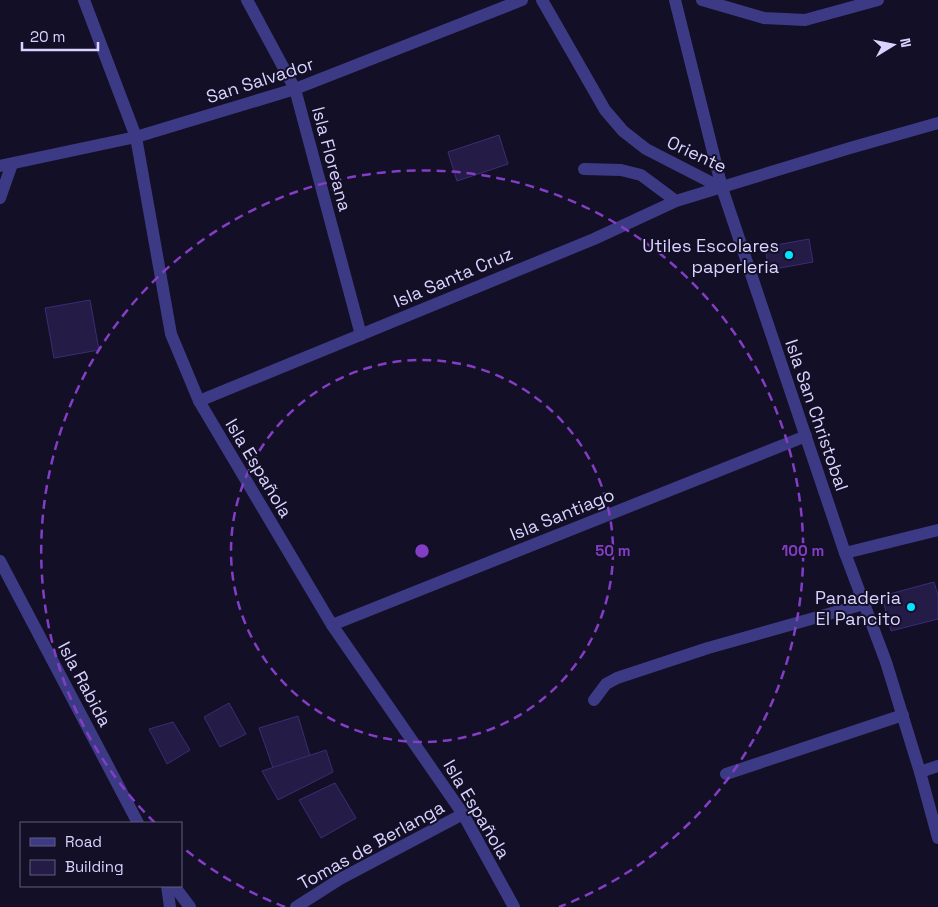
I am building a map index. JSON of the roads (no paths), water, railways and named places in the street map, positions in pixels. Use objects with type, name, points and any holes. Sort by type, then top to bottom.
[{"type":"street","name":"Isla Española","points":[[84,0],[136,137],[171,334],[199,401],[332,625],[463,814],[514,907]]},
{"type":"street","name":"Isla Floreana","points":[[247,0],[295,89],[361,336]]},
{"type":"street","name":"San Salvador","points":[[6,165],[136,137],[295,89],[522,0]]},
{"type":"street","name":"Oriente","points":[[542,0],[606,110],[623,131],[646,149],[722,188],[938,123]]},
{"type":"street","name":"Isla San Christobal","points":[[674,0],[722,188],[845,553],[886,662],[938,838]]},
{"type":"street","points":[[702,0],[764,18],[804,20],[878,0]]},
{"type":"street","points":[[0,198],[6,165]]},
{"type":"street","points":[[584,169],[621,170],[641,175],[676,201]]},
{"type":"street","name":"Isla Santa Cruz","points":[[199,401],[594,239],[676,201],[722,188]]},
{"type":"street","name":"Isla Santiago","points":[[332,625],[806,436]]},
{"type":"street","points":[[845,553],[938,530]]},
{"type":"street","name":"Isla Rabida","points":[[0,561],[137,822]]},
{"type":"street","points":[[594,700],[606,684],[617,678],[708,648],[864,604]]},
{"type":"street","points":[[726,774],[903,715]]},
{"type":"street","points":[[920,772],[938,766]]},
{"type":"street","name":"Tomas de Berlanga","points":[[296,907],[340,878],[463,814]]},
{"type":"street","points":[[167,887],[170,907]]},
{"type":"street","points":[[175,887],[190,907]]},
{"type":"place","name":"Utiles Escolares paperleria","points":[[789,255]]},
{"type":"place","name":"Panaderia El Pancito","points":[[911,607]]}]
